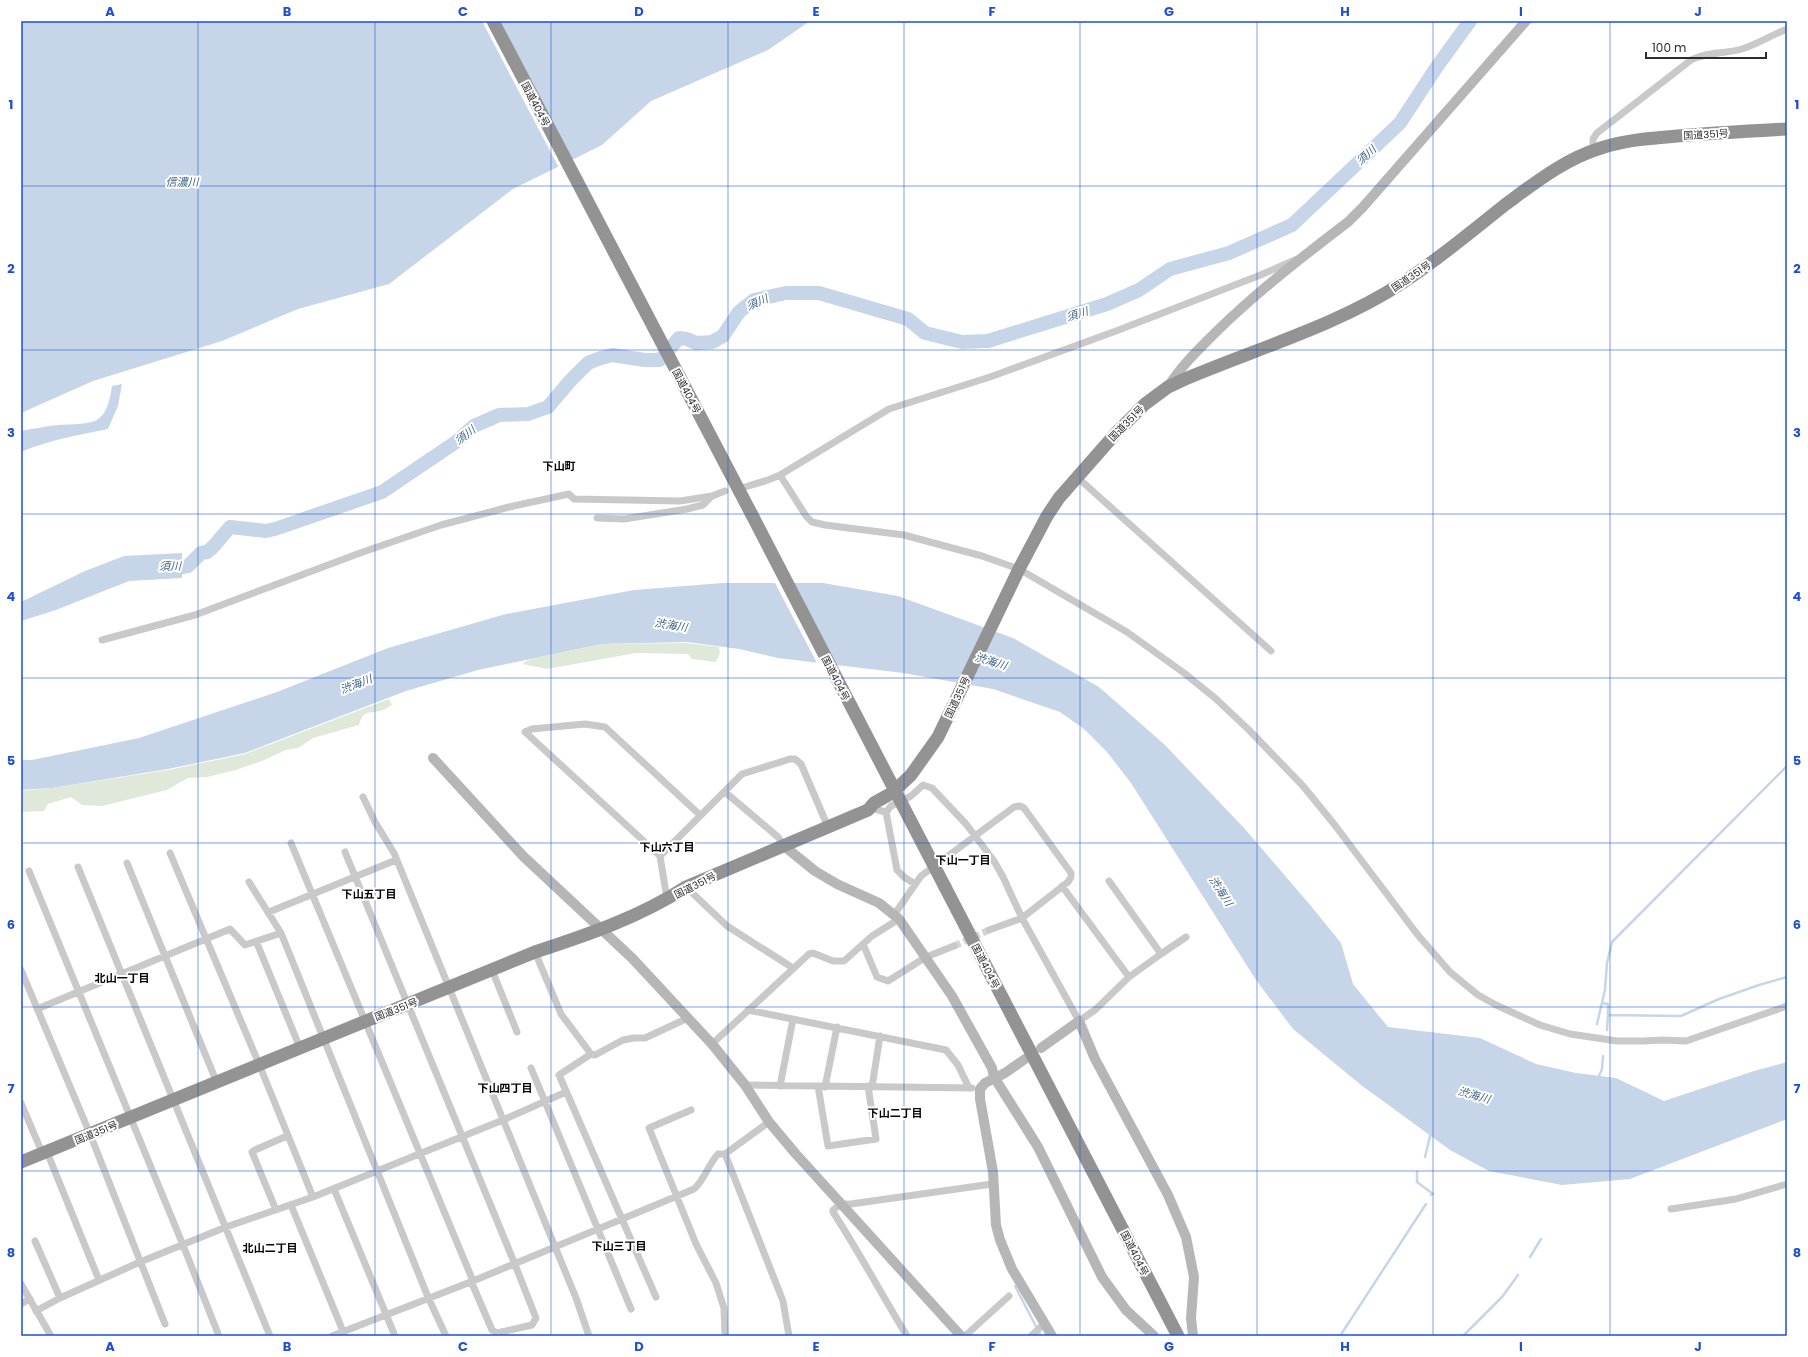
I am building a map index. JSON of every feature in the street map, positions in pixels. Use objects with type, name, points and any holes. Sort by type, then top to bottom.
[{"type":"highway","name":"国道404号","points":[[493,21],[752,515],[1178,1336]]},
{"type":"highway","name":"国道351号","points":[[21,1162],[535,952],[601,929],[667,899],[686,887],[868,810],[874,803],[892,793],[911,775],[941,733],[1017,572],[1047,516],[1077,477],[1117,432],[1145,404],[1168,387],[1207,369],[1313,329],[1382,296],[1422,269],[1546,175],[1562,165],[1593,150],[1610,145],[1655,138],[1787,129]]},
{"type":"street","points":[[1168,387],[1181,368],[1226,322],[1348,222],[1363,207],[1526,21]]},
{"type":"street","points":[[1593,150],[1593,139],[1597,133],[1691,60],[1704,55],[1719,54],[1742,49],[1787,29]]},
{"type":"street","points":[[744,486],[768,480],[780,475],[889,409],[990,377],[1116,331],[1258,276],[1306,255]]},
{"type":"street","points":[[780,475],[806,516],[812,522],[904,534],[941,544],[1017,572],[1127,632],[1215,698],[1259,740],[1303,786],[1334,824],[1417,934],[1450,972],[1466,986],[1496,1005],[1540,1025],[1570,1034],[1617,1041],[1686,1041],[1787,1006]]},
{"type":"street","points":[[1077,477],[1271,650]]},
{"type":"street","points":[[102,640],[196,615],[360,553],[442,526],[508,507],[569,494],[574,499],[673,501],[712,496],[725,491]]},
{"type":"street","points":[[597,518],[624,518],[687,509],[703,505],[712,496]]},
{"type":"street","points":[[667,899],[660,856],[525,732],[532,729],[585,724],[605,727],[700,815]]},
{"type":"street","points":[[433,758],[523,856],[632,958],[712,1044],[745,1085],[769,1122],[815,1177],[961,1336],[1009,1296]]},
{"type":"street","points":[[660,856],[742,774],[795,758],[801,764],[828,827]]},
{"type":"street","points":[[886,812],[891,806],[911,796],[923,785],[928,786],[938,794],[975,835],[1003,877],[1022,918],[1079,1021],[1095,1059],[1168,1195],[1186,1236],[1194,1277],[1191,1318],[1193,1336]]},
{"type":"street","points":[[724,792],[773,833],[784,846],[815,871],[837,884],[879,903],[896,917],[926,957],[970,1026],[992,1068],[994,1077],[1038,1147],[1102,1277],[1126,1310],[1154,1336]]},
{"type":"street","points":[[363,797],[396,860],[555,1246],[576,1298],[589,1336]]},
{"type":"street","points":[[712,1044],[809,954],[813,953],[833,961],[844,961],[896,917],[915,884],[928,870],[1014,807],[1020,806],[1024,808],[1071,873],[1071,877],[1068,882],[1022,918],[989,930]]},
{"type":"street","points":[[868,810],[874,809],[886,812]]},
{"type":"street","points":[[886,812],[898,870],[904,878],[915,884]]},
{"type":"street","points":[[291,842],[492,1330],[497,1334],[532,1325],[536,1318],[514,1262],[345,852]]},
{"type":"street","points":[[170,854],[259,1064],[313,1197]]},
{"type":"street","points":[[269,912],[396,860]]},
{"type":"street","points":[[127,863],[217,1083]]},
{"type":"street","points":[[78,867],[270,1336]]},
{"type":"street","points":[[29,871],[219,1336]]},
{"type":"street","points":[[249,882],[281,933],[428,1297],[446,1336]]},
{"type":"street","points":[[1109,882],[1161,954]]},
{"type":"street","points":[[1062,886],[1129,977]]},
{"type":"street","points":[[686,887],[727,926],[793,968]]},
{"type":"street","points":[[37,1009],[230,929],[245,945],[281,933]]},
{"type":"street","points":[[1041,1048],[1095,1010],[1129,977],[1186,938]]},
{"type":"street","points":[[256,941],[300,1048]]},
{"type":"street","points":[[863,944],[877,977],[888,981],[926,957],[954,946]]},
{"type":"street","points":[[535,952],[561,1014],[591,1054]]},
{"type":"street","points":[[21,970],[90,1134],[165,1324]]},
{"type":"street","points":[[492,970],[517,1032]]},
{"type":"street","points":[[748,1010],[946,1050],[958,1065],[969,1088]]},
{"type":"street","points":[[656,1297],[583,1126],[559,1075],[591,1054],[595,1055],[623,1040],[645,1038],[688,1018]]},
{"type":"street","points":[[780,1086],[793,1019]]},
{"type":"street","points":[[837,1027],[822,1087],[828,1146],[876,1139],[870,1086],[880,1036]]},
{"type":"street","points":[[1025,1059],[1005,1073],[994,1077],[985,1083],[980,1089],[992,1172],[996,1225],[1002,1246],[1012,1269],[1052,1336]]},
{"type":"street","points":[[530,1068],[631,1309]]},
{"type":"street","points":[[745,1085],[980,1089]]},
{"type":"street","points":[[36,1311],[60,1298],[140,1262],[226,1227],[334,1189],[377,1170],[503,1120],[566,1092]]},
{"type":"street","points":[[21,1103],[41,1150],[46,1152],[99,1280]]},
{"type":"street","points":[[691,1110],[649,1128],[696,1244],[716,1283],[724,1308],[725,1336]]},
{"type":"street","points":[[332,1336],[344,1334],[386,1314],[472,1281],[675,1195],[694,1189],[702,1180],[710,1162],[718,1154],[724,1154],[769,1122]]},
{"type":"street","points":[[276,1210],[252,1152],[287,1136]]},
{"type":"street","points":[[724,1154],[783,1301],[789,1336]]},
{"type":"street","points":[[907,1336],[867,1269],[855,1245],[833,1212],[836,1206],[841,1204],[851,1204],[992,1184]]},
{"type":"street","points":[[1671,1209],[1736,1199],[1787,1184]]},
{"type":"street","points":[[334,1189],[395,1336]]},
{"type":"street","points":[[291,1205],[344,1334]]},
{"type":"street","points":[[35,1241],[60,1298]]},
{"type":"street","points":[[21,1284],[51,1336]]},
{"type":"street","points":[[21,1304],[30,1299]]},
{"type":"street","points":[[1031,1336],[1045,1323]]},
{"type":"green space","points":[[687,643],[719,647],[720,653],[716,662],[692,659],[688,654],[636,653],[547,669],[523,664],[531,659],[601,644]]},
{"type":"green space","points":[[389,699],[392,705],[382,711],[364,714],[359,725],[313,738],[298,748],[286,750],[262,761],[236,770],[207,777],[188,778],[167,790],[102,806],[82,805],[71,797],[48,804],[44,811],[21,812],[21,791],[52,788],[168,770],[245,754]]},
{"type":"water","name":"信濃川","points":[[21,21],[810,21],[768,50],[651,101],[602,145],[513,189],[389,284],[298,309],[222,341],[93,381],[21,413]]},
{"type":"water","points":[[122,384],[118,406],[108,429],[53,441],[21,452],[21,431],[53,425],[89,423],[96,420],[102,416],[106,409],[112,386]]},
{"type":"water","points":[[182,553],[182,578],[129,581],[56,610],[21,621],[21,602],[85,571],[124,556]]},
{"type":"water","name":"渋海川","points":[[723,583],[823,583],[898,596],[1013,638],[1099,687],[1165,745],[1244,828],[1311,906],[1341,943],[1353,984],[1388,1027],[1480,1038],[1536,1064],[1576,1073],[1616,1078],[1664,1101],[1754,1071],[1787,1062],[1787,1119],[1630,1179],[1562,1185],[1489,1171],[1450,1150],[1361,1085],[1293,1029],[1256,980],[1131,783],[1107,752],[1084,729],[1060,712],[993,689],[903,673],[778,658],[739,649],[687,642],[601,644],[478,670],[406,691],[245,753],[168,769],[52,788],[21,790],[21,760],[32,760],[139,738],[277,692],[388,648],[506,614],[634,590]]},
{"type":"pier","points":[[482,21],[500,21],[573,161],[559,168]]},
{"type":"pier","points":[[774,581],[792,581],[837,667],[818,665]]},
{"type":"waterway","name":"須川","points":[[164,567],[179,568],[188,566],[201,553],[207,552],[213,547],[230,527],[266,531],[275,529],[382,492],[456,442],[474,426],[499,415],[528,414],[548,407],[570,381],[588,363],[612,355],[645,360],[660,360],[679,338],[687,339],[696,343],[712,342],[723,336],[739,312],[754,300],[786,293],[819,293],[908,319],[925,333],[962,342],[988,341],[1107,304],[1139,290],[1170,269],[1229,253],[1292,225],[1400,123],[1436,68],[1470,21]]},
{"type":"waterway","points":[[1597,1024],[1605,990],[1607,963],[1612,942],[1787,766]]},
{"type":"waterway","points":[[1607,1030],[1608,1015],[1681,1016],[1719,999],[1787,977]]},
{"type":"waterway","points":[[1602,1003],[1608,1004],[1608,1015]]},
{"type":"waterway","points":[[1598,1078],[1602,1069],[1603,1056]]},
{"type":"waterway","points":[[1425,1157],[1431,1132]]},
{"type":"waterway","points":[[1417,1172],[1417,1182],[1433,1194],[1431,1195]]},
{"type":"waterway","points":[[1340,1336],[1426,1204]]},
{"type":"waterway","points":[[1530,1257],[1541,1239]]},
{"type":"waterway","points":[[1463,1336],[1502,1297],[1518,1275]]},
{"type":"waterway","points":[[1015,1286],[1041,1336]]},
{"type":"tunnel","points":[[954,946],[989,930]]},
{"type":"district","name":"下山町","points":[[559,466]]},
{"type":"district","name":"下山六丁目","points":[[667,847]]},
{"type":"district","name":"下山一丁目","points":[[963,860]]},
{"type":"district","name":"下山五丁目","points":[[369,894]]},
{"type":"district","name":"北山一丁目","points":[[122,978]]},
{"type":"district","name":"下山四丁目","points":[[505,1088]]},
{"type":"district","name":"下山二丁目","points":[[895,1113]]},
{"type":"district","name":"下山三丁目","points":[[619,1246]]},
{"type":"district","name":"北山二丁目","points":[[270,1248]]}]
